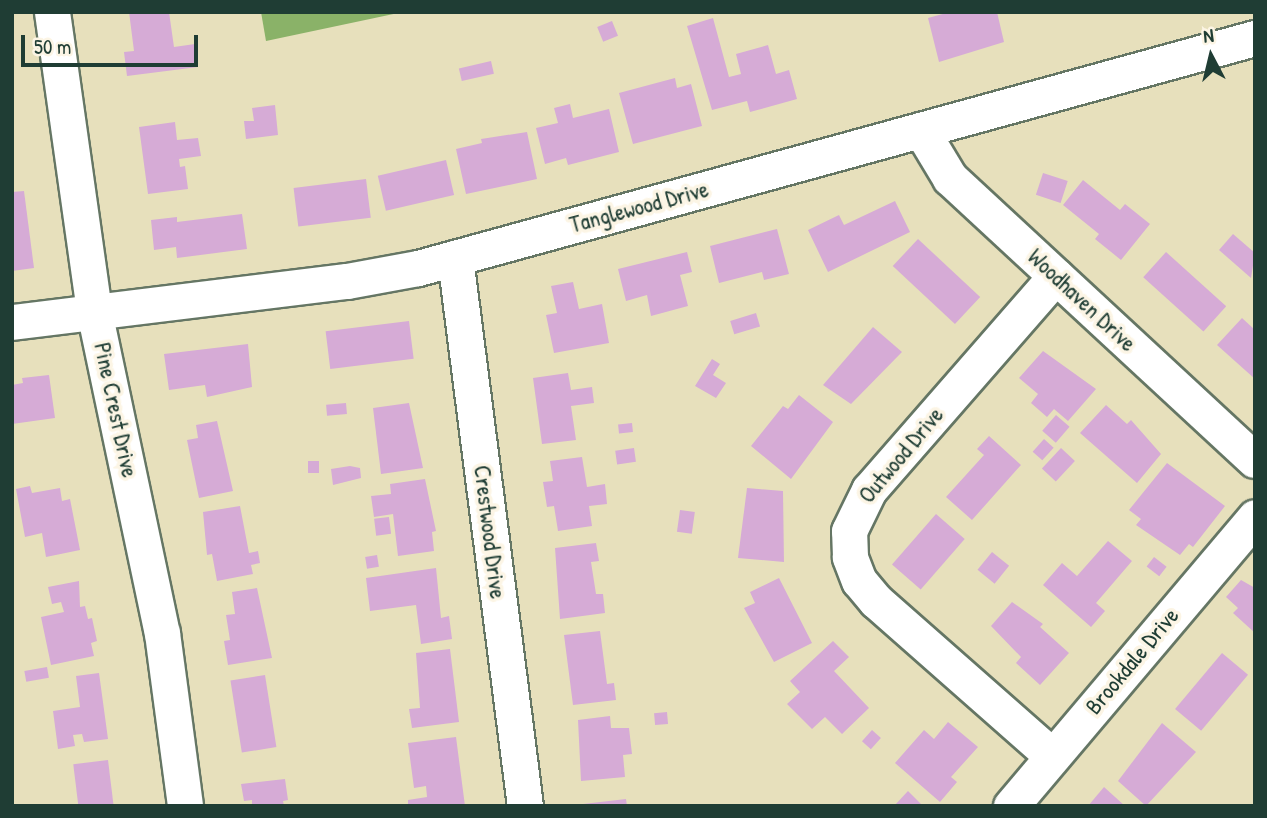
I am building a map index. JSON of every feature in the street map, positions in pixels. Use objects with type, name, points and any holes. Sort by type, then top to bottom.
[{"type":"street","name":"Pine Crest Drive","points":[[52,12],[94,312],[162,633],[185,806]]},
{"type":"street","name":"Tanglewood Drive","points":[[12,323],[347,281],[455,258],[1255,38]]},
{"type":"street","name":"Woodhaven Drive","points":[[921,130],[950,178],[1255,460]]},
{"type":"street","name":"Crestwood Drive","points":[[455,258],[525,806]]},
{"type":"street","name":"Outwood Drive","points":[[1052,756],[876,601],[859,581],[850,557],[849,531],[869,490],[1056,276]]},
{"type":"street","name":"Brookdale Drive","points":[[1011,806],[1255,517]]},
{"type":"green space","points":[[261,12],[403,12],[266,41]]},
{"type":"building","points":[[129,12],[169,12],[174,47],[195,44],[198,67],[127,76],[124,52],[134,51]]},
{"type":"building","points":[[950,12],[997,12],[1004,42],[939,62],[928,18]]},
{"type":"building","points":[[713,18],[729,77],[741,74],[736,54],[768,45],[776,74],[789,70],[797,99],[750,112],[747,101],[712,110],[687,26]]},
{"type":"building","points":[[612,21],[618,36],[603,42],[597,27]]},
{"type":"building","points":[[491,61],[494,74],[462,81],[459,68]]},
{"type":"building","points":[[675,78],[677,88],[691,84],[702,126],[633,144],[619,93]]},
{"type":"building","points":[[570,104],[573,118],[609,109],[619,152],[568,165],[566,158],[545,164],[536,128],[558,123],[554,108]]},
{"type":"building","points":[[275,105],[278,135],[246,139],[244,121],[254,121],[252,108]]},
{"type":"building","points":[[175,122],[177,140],[198,138],[201,156],[179,159],[180,167],[185,166],[188,189],[148,194],[139,127]]},
{"type":"building","points":[[527,132],[537,179],[466,194],[456,149],[482,143],[481,139]]},
{"type":"building","points":[[446,160],[454,195],[386,211],[378,176]]},
{"type":"building","points":[[1043,173],[1068,181],[1061,203],[1036,195]]},
{"type":"building","points":[[366,179],[371,218],[298,227],[294,188]]},
{"type":"building","points":[[1083,180],[1120,210],[1125,204],[1150,224],[1121,260],[1095,239],[1099,234],[1063,205]]},
{"type":"building","points":[[24,191],[34,268],[12,271],[12,192]]},
{"type":"building","points":[[895,201],[910,232],[828,272],[808,230],[839,215],[844,225]]},
{"type":"building","points":[[242,214],[247,249],[177,258],[176,247],[154,250],[151,220],[177,217],[177,222]]},
{"type":"building","points":[[777,229],[789,274],[764,280],[762,272],[719,283],[710,246]]},
{"type":"building","points":[[1233,234],[1255,253],[1251,278],[1219,250]]},
{"type":"building","points":[[918,239],[980,297],[955,324],[893,266]]},
{"type":"building","points":[[687,252],[692,272],[680,275],[688,306],[651,316],[647,295],[626,301],[618,269]]},
{"type":"building","points":[[1166,252],[1226,306],[1203,331],[1143,277]]},
{"type":"building","points":[[573,282],[579,309],[602,304],[609,343],[554,353],[546,315],[557,313],[551,286]]},
{"type":"building","points":[[756,313],[760,326],[734,334],[730,321]]},
{"type":"building","points":[[1242,318],[1255,330],[1255,379],[1217,345]]},
{"type":"building","points":[[409,321],[414,359],[330,369],[326,331]]},
{"type":"building","points":[[873,327],[902,352],[851,404],[823,385]]},
{"type":"building","points":[[248,344],[252,387],[207,397],[205,385],[169,390],[164,354]]},
{"type":"building","points":[[1043,351],[1096,389],[1068,421],[1054,409],[1047,417],[1031,403],[1038,394],[1019,378]]},
{"type":"building","points":[[712,359],[720,364],[713,375],[726,383],[716,398],[695,386]]},
{"type":"building","points":[[568,373],[571,390],[592,387],[594,403],[571,406],[576,440],[542,444],[533,378]]},
{"type":"building","points":[[49,375],[55,418],[12,424],[12,385],[23,383],[22,378]]},
{"type":"building","points":[[799,395],[833,422],[791,479],[751,446],[783,406],[788,409]]},
{"type":"building","points":[[346,403],[347,414],[327,416],[326,405]]},
{"type":"building","points":[[409,403],[423,468],[381,474],[373,408]]},
{"type":"building","points":[[1106,405],[1127,424],[1131,420],[1161,454],[1137,483],[1080,433]]},
{"type":"building","points":[[1056,415],[1070,427],[1056,443],[1042,431]]},
{"type":"building","points":[[217,421],[233,491],[199,498],[187,440],[198,438],[196,425]]},
{"type":"building","points":[[632,423],[633,432],[619,433],[618,424]]},
{"type":"building","points":[[989,436],[1021,465],[972,520],[946,497],[984,455],[977,449]]},
{"type":"building","points":[[1044,439],[1054,448],[1042,460],[1033,452]]},
{"type":"building","points":[[634,448],[636,462],[617,465],[615,451]]},
{"type":"building","points":[[1061,448],[1075,461],[1056,481],[1042,468]]},
{"type":"building","points":[[582,457],[587,487],[605,484],[607,504],[589,506],[592,526],[558,531],[554,506],[547,507],[543,482],[553,481],[550,461]]},
{"type":"building","points":[[308,461],[319,461],[319,473],[308,473]]},
{"type":"building","points":[[1167,463],[1225,506],[1193,547],[1189,544],[1180,555],[1136,525],[1141,519],[1129,510]]},
{"type":"building","points":[[350,466],[360,468],[361,478],[333,485],[331,469]]},
{"type":"building","points":[[425,479],[436,531],[432,532],[434,551],[398,556],[393,514],[374,517],[371,496],[391,494],[390,484]]},
{"type":"building","points":[[30,486],[32,493],[60,488],[62,501],[70,499],[80,550],[46,557],[42,533],[25,537],[16,489]]},
{"type":"building","points":[[747,488],[783,491],[784,562],[738,558]]},
{"type":"building","points":[[240,506],[249,553],[258,551],[260,563],[251,565],[253,574],[217,581],[212,554],[207,555],[203,512]]},
{"type":"building","points":[[680,510],[695,512],[692,534],[677,532]]},
{"type":"building","points":[[936,514],[965,539],[921,589],[892,565]]},
{"type":"building","points":[[389,517],[391,534],[376,536],[374,519]]},
{"type":"building","points":[[1108,541],[1132,561],[1096,603],[1105,611],[1091,627],[1043,585],[1062,563],[1077,576]]},
{"type":"building","points":[[596,543],[599,561],[591,562],[596,594],[603,594],[605,613],[560,619],[555,548]]},
{"type":"building","points":[[992,552],[1009,566],[995,584],[978,570]]},
{"type":"building","points":[[377,555],[379,567],[367,569],[365,557]]},
{"type":"building","points":[[1154,557],[1167,567],[1159,576],[1147,566]]},
{"type":"building","points":[[436,568],[441,618],[449,616],[452,639],[421,644],[416,605],[370,611],[366,578]]},
{"type":"building","points":[[779,578],[812,643],[774,662],[744,608],[755,603],[750,592]]},
{"type":"building","points":[[1241,580],[1255,588],[1255,633],[1233,613],[1238,608],[1226,597]]},
{"type":"building","points":[[79,581],[80,607],[85,606],[88,619],[92,618],[97,641],[91,643],[94,656],[51,665],[41,617],[64,612],[61,602],[52,604],[48,587]]},
{"type":"building","points":[[257,588],[272,658],[228,665],[224,641],[230,640],[226,615],[235,614],[232,592]]},
{"type":"building","points":[[1012,602],[1043,624],[1040,627],[1069,653],[1040,685],[1016,663],[1021,657],[991,626]]},
{"type":"building","points":[[600,631],[607,684],[614,683],[616,700],[573,705],[564,635]]},
{"type":"building","points":[[833,641],[849,657],[834,671],[869,708],[842,734],[825,717],[812,729],[787,704],[800,692],[790,681]]},
{"type":"building","points":[[450,649],[459,722],[412,728],[409,709],[420,708],[416,653]]},
{"type":"building","points":[[1222,653],[1248,675],[1201,731],[1175,709]]},
{"type":"building","points":[[47,667],[49,678],[26,682],[24,671]]},
{"type":"building","points":[[99,673],[108,739],[84,742],[82,734],[73,735],[75,746],[58,749],[53,711],[80,707],[76,676]]},
{"type":"building","points":[[265,675],[276,747],[242,753],[230,680]]},
{"type":"building","points":[[667,712],[668,724],[655,725],[654,713]]},
{"type":"building","points":[[610,716],[611,728],[629,728],[632,754],[623,755],[625,777],[581,781],[578,720]]},
{"type":"building","points":[[948,722],[978,747],[951,777],[957,782],[940,802],[895,763],[924,730],[934,739]]},
{"type":"building","points":[[1162,723],[1196,752],[1146,806],[1118,781]]},
{"type":"building","points":[[872,730],[881,738],[871,749],[862,741]]},
{"type":"building","points":[[456,737],[465,806],[408,806],[408,800],[427,797],[426,786],[414,788],[408,743]]},
{"type":"building","points":[[108,760],[114,806],[78,806],[73,764]]},
{"type":"building","points":[[285,779],[288,800],[283,801],[284,806],[252,806],[252,800],[244,801],[241,784]]},
{"type":"building","points":[[1104,787],[1125,806],[1088,806]]},
{"type":"building","points":[[908,791],[923,806],[894,806]]},
{"type":"building","points":[[626,799],[627,806],[583,806],[583,804]]}]
